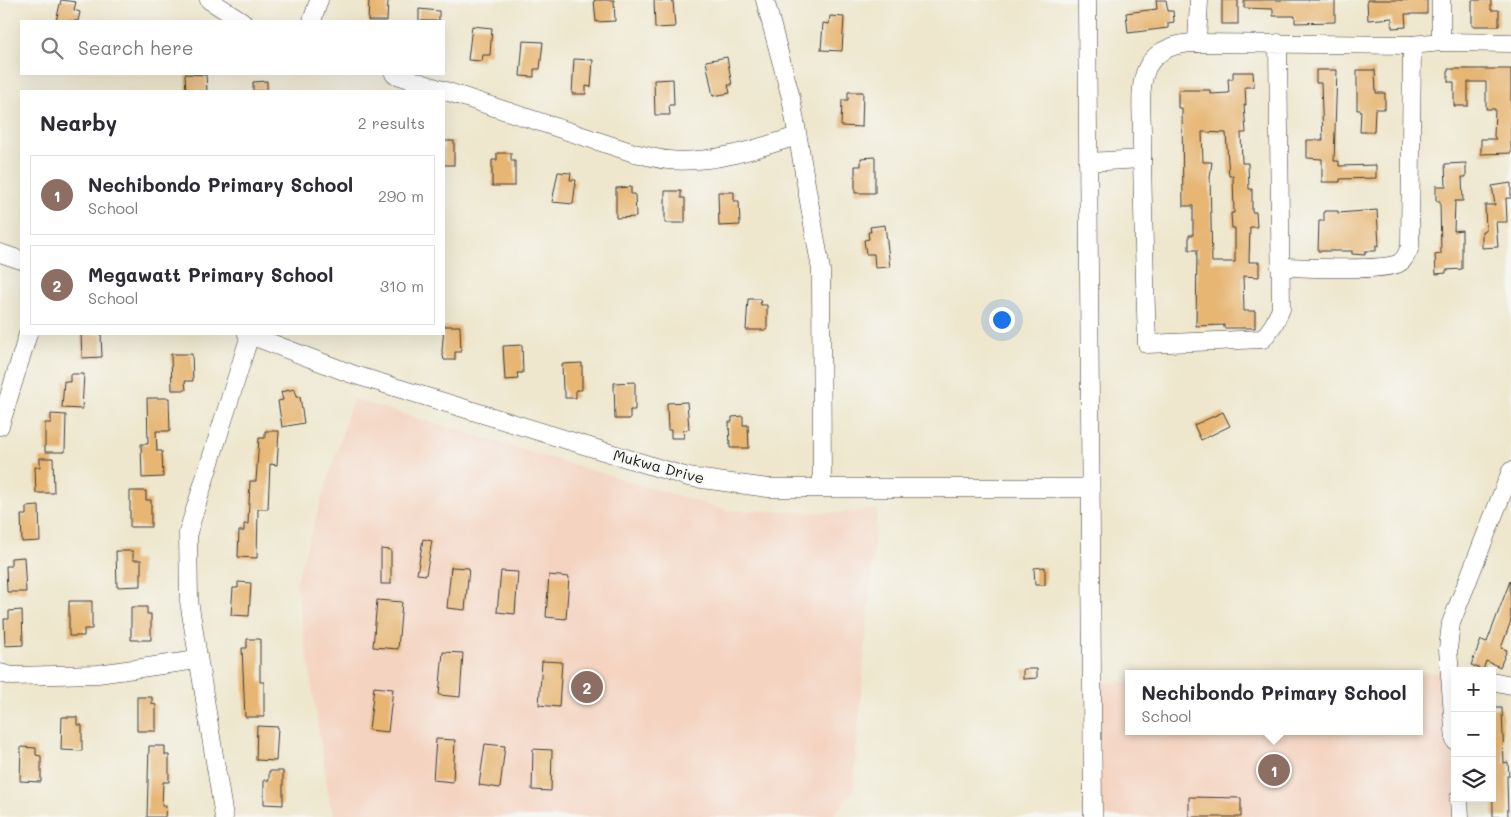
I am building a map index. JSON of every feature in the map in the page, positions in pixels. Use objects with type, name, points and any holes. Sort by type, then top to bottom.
[{"type":"street","points":[[209,0],[240,20]]},
{"type":"street","points":[[312,20],[320,0]]},
{"type":"street","points":[[765,0],[791,98],[821,270],[822,488]]},
{"type":"street","points":[[1087,0],[1089,488],[1093,817]]},
{"type":"street","points":[[1197,43],[1199,0]]},
{"type":"street","points":[[1441,0],[1441,42]]},
{"type":"street","points":[[1278,43],[1281,309],[1274,324],[1263,339],[1147,344],[1142,159],[1143,81],[1148,65],[1160,52],[1180,43],[1278,43],[1412,44],[1441,42],[1511,43]]},
{"type":"street","points":[[1280,267],[1373,267],[1399,263],[1406,256],[1410,247],[1412,44]]},
{"type":"street","points":[[397,75],[443,90]]},
{"type":"street","points":[[445,91],[634,153],[669,160],[701,159],[746,153],[797,136]]},
{"type":"street","points":[[1088,162],[1142,159]]},
{"type":"street","points":[[0,253],[20,260]]},
{"type":"street","points":[[0,426],[28,335]]},
{"type":"street","points":[[224,817],[197,660],[189,601],[188,532],[248,335]]},
{"type":"street","name":"Mukwa Drive","points":[[251,335],[352,374],[688,477],[768,488],[1089,488]]},
{"type":"street","points":[[1451,667],[1448,649],[1451,623],[1511,471]]},
{"type":"street","points":[[0,673],[12,676],[98,674],[197,660]]},
{"type":"street","points":[[1496,682],[1511,685]]},
{"type":"street","points":[[1459,802],[1460,817]]},
{"type":"shaded area","points":[[353,399],[726,510],[839,513],[877,509],[853,792],[832,817],[335,817],[330,804],[296,582]]},
{"type":"shaded area","points":[[1450,672],[1451,802],[1456,802],[1460,817],[1093,817],[1091,683],[1125,682],[1125,735],[1423,735],[1423,673]]},
{"type":"building","points":[[61,0],[76,2],[74,10],[80,12],[78,20],[56,20]]},
{"type":"building","points":[[369,0],[388,0],[387,20],[368,20]]},
{"type":"building","points":[[594,0],[614,0],[615,21],[596,22]]},
{"type":"building","points":[[654,0],[673,1],[675,27],[655,28]]},
{"type":"building","points":[[1156,0],[1166,0],[1168,11],[1173,11],[1174,22],[1168,23],[1168,28],[1128,33],[1126,13],[1157,9]]},
{"type":"building","points":[[1222,0],[1238,0],[1238,24],[1222,24]]},
{"type":"building","points":[[1244,0],[1335,0],[1335,22],[1295,23],[1295,16],[1273,16],[1273,9],[1244,8]]},
{"type":"building","points":[[1367,0],[1427,0],[1427,14],[1405,14],[1406,27],[1392,28],[1392,18],[1368,20]]},
{"type":"building","points":[[1472,0],[1491,0],[1491,10],[1499,10],[1499,26],[1472,26]]},
{"type":"building","points":[[419,9],[439,11],[439,20],[419,20]]},
{"type":"building","points":[[830,16],[844,17],[842,51],[821,50],[823,23],[829,24]]},
{"type":"building","points":[[472,26],[492,28],[490,55],[483,55],[482,61],[468,60]]},
{"type":"building","points":[[523,41],[543,42],[540,69],[534,69],[534,77],[520,76]]},
{"type":"building","points":[[727,57],[732,85],[728,85],[730,93],[713,96],[706,61]]},
{"type":"building","points":[[574,59],[593,60],[591,87],[586,86],[586,94],[572,94]]},
{"type":"building","points":[[1448,69],[1511,69],[1511,153],[1481,154],[1481,139],[1496,139],[1494,136],[1495,109],[1486,109],[1486,82],[1468,82],[1468,106],[1454,106],[1454,82],[1448,82]]},
{"type":"building","points":[[1316,70],[1337,70],[1334,161],[1339,161],[1339,166],[1376,165],[1376,178],[1340,179],[1340,182],[1322,182],[1322,159],[1307,158],[1307,140],[1323,140],[1321,83],[1316,83]]},
{"type":"building","points":[[1357,70],[1375,70],[1376,93],[1385,93],[1385,109],[1375,109],[1374,132],[1360,132],[1361,110],[1357,110]]},
{"type":"building","points":[[1233,72],[1253,72],[1254,87],[1245,87],[1246,133],[1241,133],[1242,163],[1248,163],[1249,189],[1252,189],[1252,212],[1256,212],[1257,227],[1250,227],[1249,262],[1259,262],[1259,277],[1243,276],[1244,311],[1255,311],[1255,328],[1224,328],[1224,325],[1196,326],[1197,250],[1189,250],[1189,235],[1193,235],[1193,206],[1183,206],[1182,108],[1178,108],[1178,90],[1210,90],[1210,94],[1229,93],[1228,79],[1233,79]],"holes":[[[1202,132],[1226,133],[1229,176],[1233,176],[1234,213],[1231,213],[1232,228],[1235,228],[1235,262],[1212,262],[1210,178],[1212,162],[1203,162]]]},
{"type":"building","points":[[185,75],[206,75],[207,90],[186,90]]},
{"type":"building","points":[[673,79],[674,105],[669,105],[670,115],[655,115],[654,80]]},
{"type":"building","points":[[267,81],[267,90],[253,90],[253,82]]},
{"type":"building","points":[[848,92],[863,92],[862,127],[841,126],[842,100],[848,100]]},
{"type":"building","points":[[445,141],[454,141],[454,165],[445,165]]},
{"type":"building","points":[[497,153],[511,153],[511,161],[515,161],[515,186],[492,186],[492,160],[497,160]]},
{"type":"building","points":[[875,157],[875,193],[855,193],[855,166],[861,166],[861,158]]},
{"type":"building","points":[[1466,163],[1466,177],[1462,177],[1463,201],[1455,201],[1454,231],[1462,230],[1462,269],[1446,270],[1446,273],[1436,274],[1435,255],[1441,254],[1440,201],[1436,201],[1436,186],[1446,186],[1445,164]]},
{"type":"building","points":[[558,172],[571,173],[570,180],[576,180],[573,204],[552,202]]},
{"type":"building","points":[[1511,183],[1511,198],[1506,198],[1507,222],[1496,222],[1498,247],[1482,248],[1482,231],[1486,231],[1485,205],[1495,205],[1492,186]]},
{"type":"building","points":[[631,187],[631,194],[635,194],[636,217],[616,218],[616,188]]},
{"type":"building","points":[[665,191],[681,191],[681,198],[685,198],[685,223],[665,223]]},
{"type":"building","points":[[718,192],[734,192],[734,201],[739,201],[740,225],[719,226]]},
{"type":"building","points":[[1377,210],[1379,246],[1376,245],[1376,251],[1365,251],[1365,255],[1352,254],[1352,251],[1318,251],[1319,221],[1324,221],[1324,211],[1338,211],[1338,213]]},
{"type":"building","points":[[885,225],[890,267],[875,268],[874,254],[866,254],[864,240],[869,239],[868,232],[871,232],[870,227]]},
{"type":"building","points":[[748,299],[760,299],[761,305],[767,305],[767,330],[746,330]]},
{"type":"building","points":[[445,326],[460,326],[461,352],[455,352],[455,360],[444,360],[442,351]]},
{"type":"building","points":[[81,335],[101,335],[102,357],[82,358]]},
{"type":"building","points":[[522,345],[523,373],[517,373],[518,379],[505,380],[503,346]]},
{"type":"building","points":[[171,354],[192,354],[193,381],[185,381],[186,390],[172,390]]},
{"type":"building","points":[[582,363],[582,390],[576,390],[576,398],[565,398],[562,364]]},
{"type":"building","points":[[70,374],[84,374],[82,409],[62,408],[64,381],[70,382]]},
{"type":"building","points":[[635,382],[635,410],[630,410],[630,419],[615,419],[614,383]]},
{"type":"building","points":[[295,389],[296,397],[300,397],[304,423],[282,427],[278,401],[283,400],[281,392]]},
{"type":"building","points":[[147,398],[169,398],[170,431],[156,431],[157,451],[162,451],[163,477],[142,478],[141,444],[148,444]]},
{"type":"building","points":[[687,402],[689,429],[683,430],[684,438],[671,438],[671,430],[668,430],[667,403]]},
{"type":"building","points":[[1223,412],[1230,426],[1201,440],[1194,425]]},
{"type":"building","points":[[51,414],[66,415],[65,452],[45,452],[45,423],[51,423]]},
{"type":"building","points":[[743,416],[743,425],[748,425],[749,448],[730,448],[729,422],[732,422],[732,417]]},
{"type":"building","points":[[265,431],[279,431],[277,465],[270,464],[268,509],[258,509],[257,558],[238,557],[239,531],[244,531],[244,524],[248,524],[250,481],[256,481],[259,438],[265,438]]},
{"type":"building","points":[[40,458],[53,458],[54,493],[36,493],[35,467],[40,467]]},
{"type":"building","points":[[130,491],[146,491],[146,500],[151,500],[151,527],[130,527]]},
{"type":"building","points":[[39,506],[40,541],[22,542],[21,515],[26,515],[26,507]]},
{"type":"building","points":[[423,539],[432,541],[426,575],[417,574]]},
{"type":"building","points":[[381,549],[391,550],[391,584],[381,584]]},
{"type":"building","points":[[116,551],[133,551],[133,560],[141,560],[141,586],[117,587]]},
{"type":"building","points":[[24,557],[26,592],[7,592],[6,566],[11,566],[11,558]]},
{"type":"building","points":[[451,567],[469,568],[465,610],[447,608]]},
{"type":"building","points":[[1045,567],[1045,585],[1035,585],[1034,568]]},
{"type":"building","points":[[501,571],[518,572],[515,614],[497,612]]},
{"type":"building","points":[[549,575],[569,577],[566,619],[546,617]]},
{"type":"building","points":[[1510,581],[1511,621],[1501,648],[1507,650],[1500,667],[1486,661],[1484,667],[1471,665],[1481,640],[1487,642]]},
{"type":"building","points":[[238,582],[251,583],[249,616],[231,615],[233,588],[238,588]]},
{"type":"building","points":[[377,600],[402,602],[398,649],[373,647]]},
{"type":"building","points":[[69,601],[92,601],[92,629],[84,629],[84,636],[69,636]]},
{"type":"building","points":[[131,607],[147,607],[147,614],[151,614],[151,640],[131,640]]},
{"type":"building","points":[[22,610],[23,645],[5,646],[4,619],[9,619],[9,611]]},
{"type":"building","points":[[247,639],[260,639],[260,682],[264,682],[264,717],[245,717],[242,648],[247,648]]},
{"type":"building","points":[[443,652],[463,653],[460,697],[439,695]]},
{"type":"building","points":[[542,661],[562,662],[559,707],[539,705]]},
{"type":"building","points":[[1023,669],[1037,669],[1037,678],[1023,679]]},
{"type":"building","points":[[374,687],[393,689],[388,732],[369,730]]},
{"type":"building","points":[[137,697],[152,697],[152,704],[156,705],[156,731],[137,731]]},
{"type":"building","points":[[1496,708],[1502,708],[1504,763],[1508,762],[1509,776],[1507,776],[1508,817],[1493,817],[1493,802],[1496,802]]},
{"type":"building","points":[[62,717],[77,717],[77,725],[82,725],[82,751],[61,750]]},
{"type":"building","points":[[257,726],[278,727],[276,761],[256,760]]},
{"type":"building","points":[[436,739],[455,740],[453,782],[433,780]]},
{"type":"building","points":[[485,744],[505,746],[500,788],[479,785]]},
{"type":"building","points":[[149,746],[165,746],[165,755],[169,755],[169,782],[163,782],[162,806],[166,806],[165,817],[147,817]]},
{"type":"building","points":[[21,747],[36,748],[36,755],[41,756],[41,782],[20,781]]},
{"type":"building","points":[[533,749],[552,750],[551,791],[532,790]]},
{"type":"building","points":[[269,771],[283,771],[283,805],[264,804],[264,780],[269,780]]},
{"type":"building","points":[[1189,797],[1241,798],[1241,817],[1189,817]]},
{"type":"place","name":"Megawatt Primary School","points":[[587,687]]},
{"type":"place","name":"Nechibondo Primary School","points":[[1274,770]]}]
